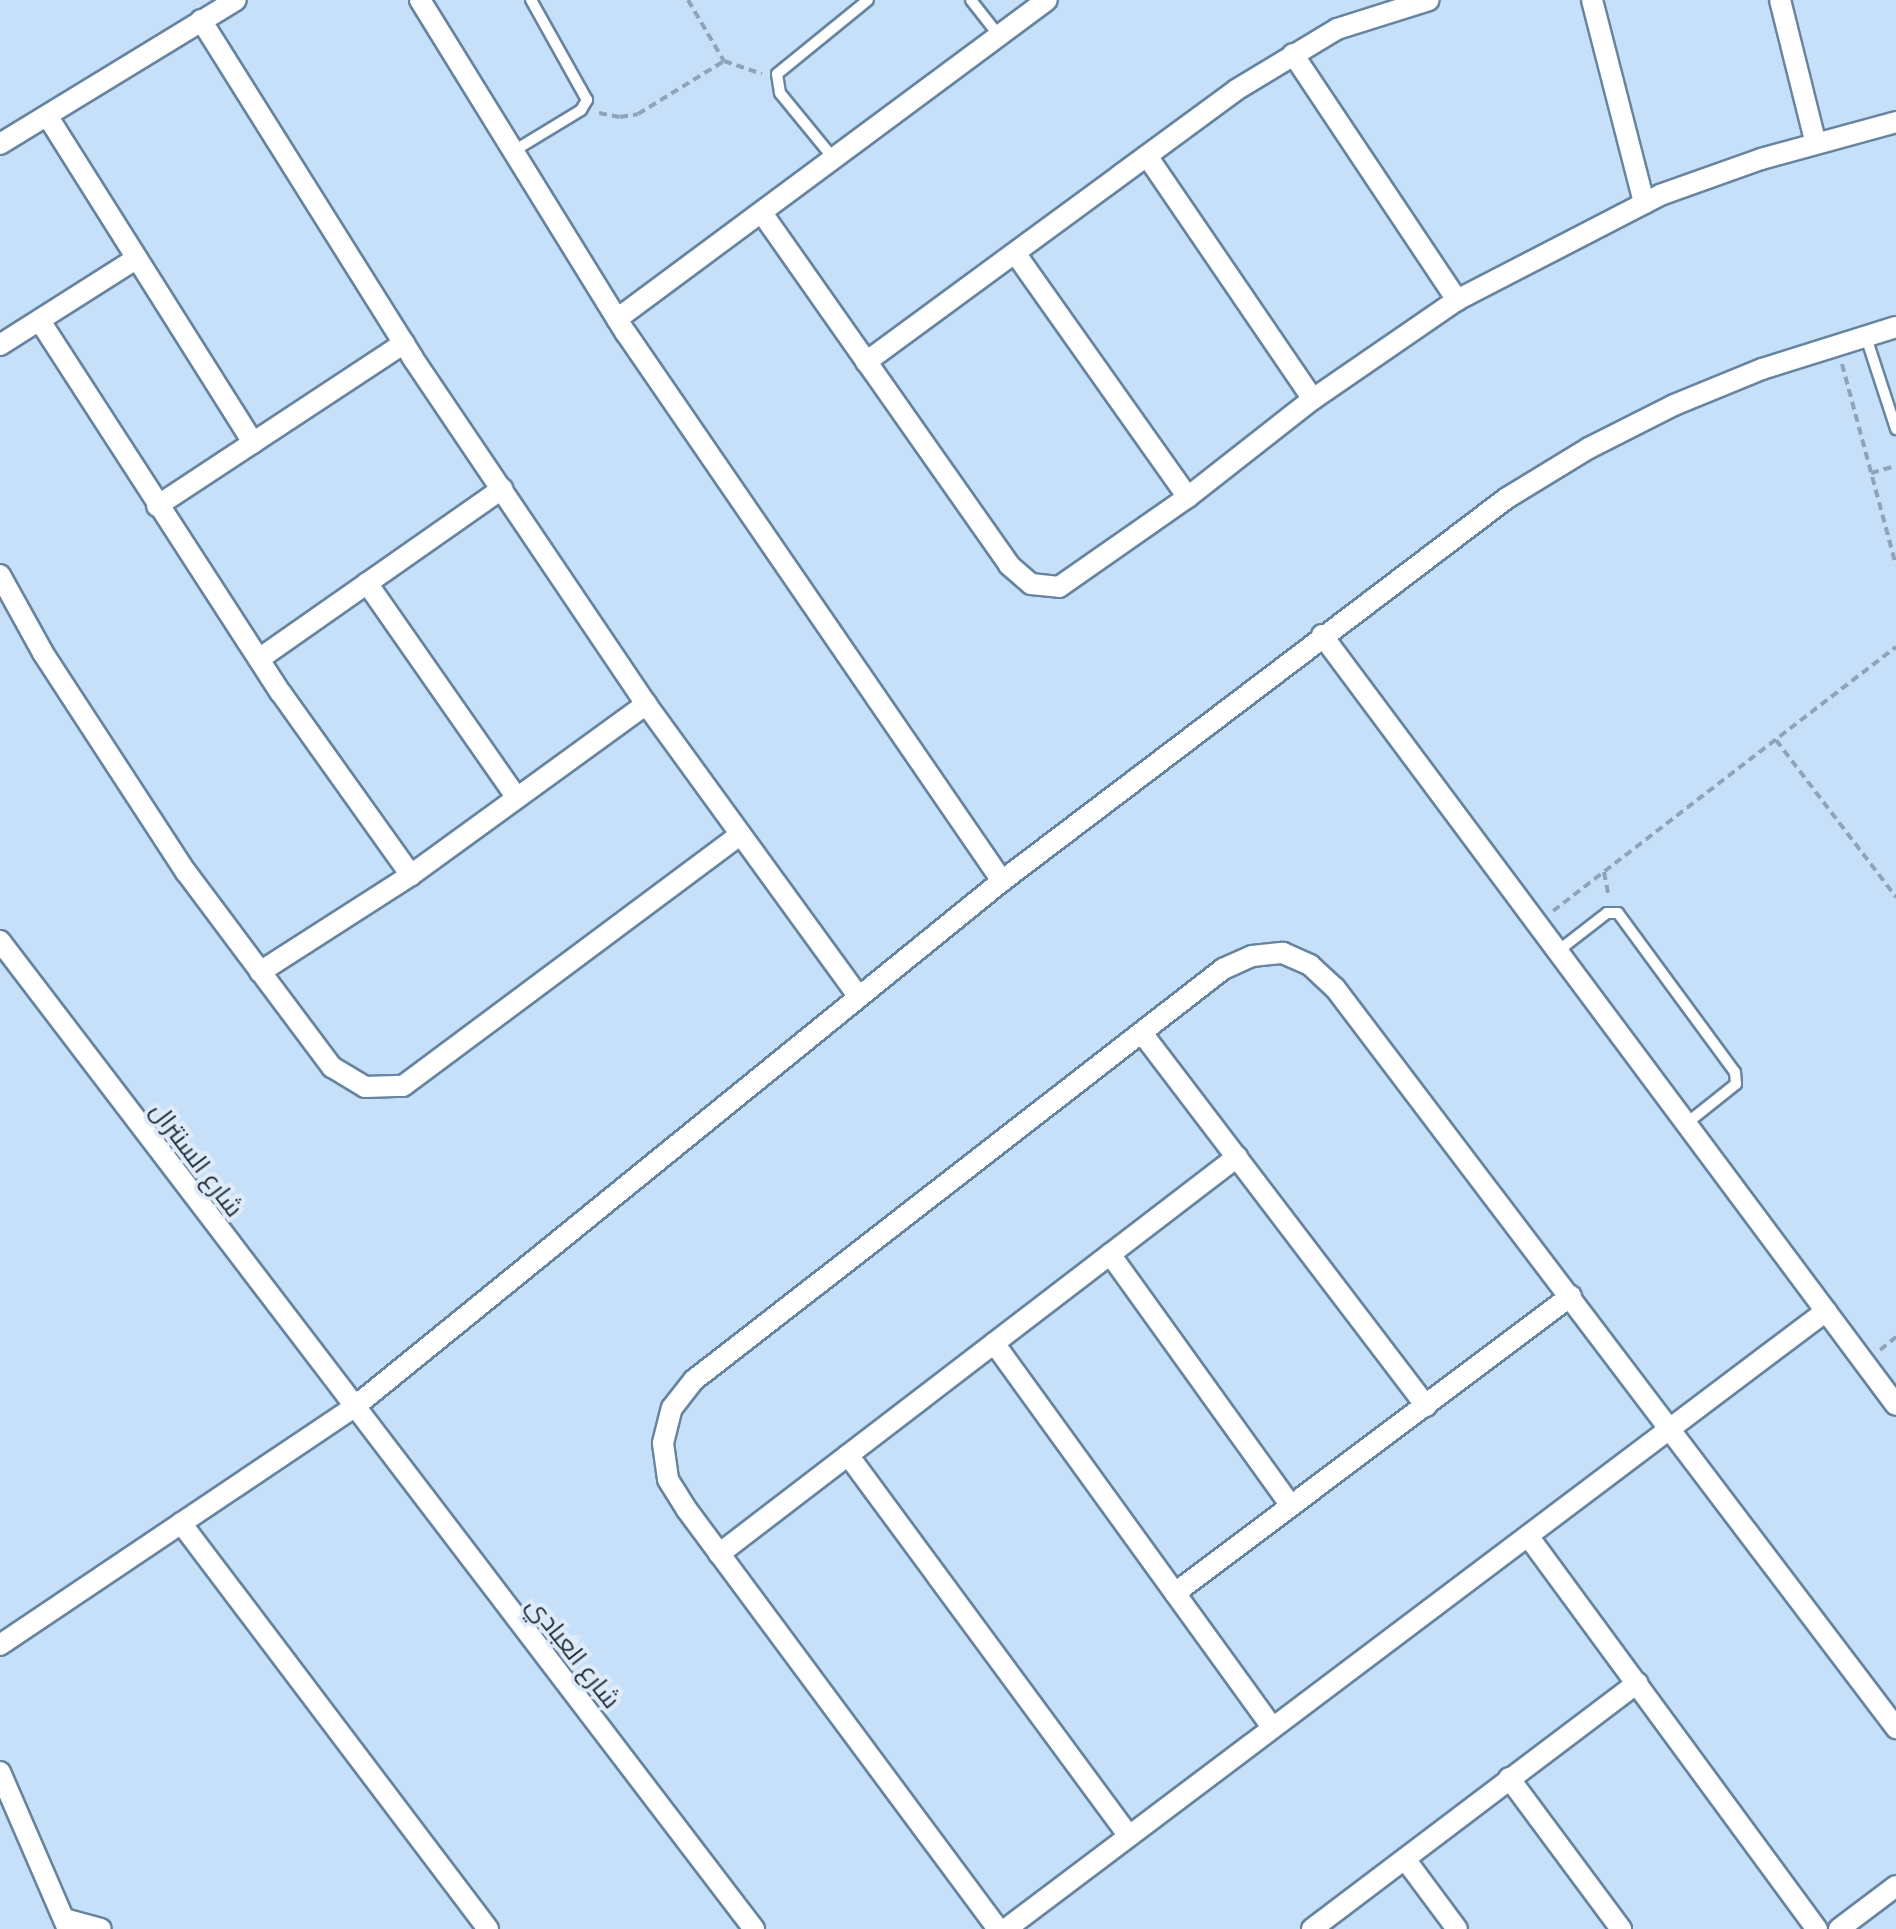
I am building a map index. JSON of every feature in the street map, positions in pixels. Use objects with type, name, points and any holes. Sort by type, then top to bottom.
[{"type":"street","points":[[0,144],[236,0]]},
{"type":"street","points":[[420,0],[617,320],[1002,881]]},
{"type":"street","points":[[617,320],[1048,0]]},
{"type":"street","points":[[866,362],[1236,90],[1337,30],[1428,0]]},
{"type":"street","points":[[1592,0],[1644,202]]},
{"type":"street","points":[[1780,0],[1816,144]]},
{"type":"street","points":[[202,20],[404,343],[646,704],[859,997]]},
{"type":"street","points":[[1294,54],[1457,300]]},
{"type":"street","points":[[48,117],[253,443]]},
{"type":"street","points":[[762,213],[1009,565],[1031,584],[1059,587],[1188,497],[1313,399],[1457,300],[1644,202],[1816,144],[1896,122]]},
{"type":"street","points":[[1147,156],[1313,399]]},
{"type":"street","points":[[1015,253],[1188,497]]},
{"type":"street","points":[[0,345],[137,258]]},
{"type":"street","points":[[40,321],[259,659],[411,875]]},
{"type":"street","points":[[0,1645],[353,1408],[1002,881],[1507,498],[1588,448],[1674,405],[1836,345],[1896,328]]},
{"type":"street","points":[[157,506],[404,343]]},
{"type":"street","points":[[259,659],[502,489]]},
{"type":"street","points":[[0,575],[43,653],[176,857],[332,1067],[364,1087],[403,1086],[740,835]]},
{"type":"street","points":[[367,583],[517,798]]},
{"type":"street","points":[[1322,635],[1893,1395]]},
{"type":"street","points":[[260,972],[411,875],[646,704]]},
{"type":"street","name":"شارع السنترال","points":[[0,941],[353,1408]]},
{"type":"street","points":[[998,1929],[719,1554],[668,1479],[663,1443],[672,1408],[694,1380],[1223,969],[1252,956],[1282,952],[1310,965],[1335,988],[1896,1728]]},
{"type":"street","points":[[1142,1033],[1426,1406]]},
{"type":"street","points":[[719,1554],[1237,1157]]},
{"type":"street","points":[[1110,1254],[1292,1506]]},
{"type":"street","points":[[1175,1593],[1571,1296]]},
{"type":"street","points":[[1006,1929],[1826,1310]]},
{"type":"street","points":[[994,1343],[1272,1728]]},
{"type":"street","name":"شارع العبادي","points":[[353,1408],[754,1929]]},
{"type":"street","points":[[848,1455],[1129,1836]]},
{"type":"street","points":[[181,1524],[488,1929]]},
{"type":"street","points":[[1528,1536],[1816,1929]]},
{"type":"street","points":[[1312,1929],[1637,1684]]},
{"type":"street","points":[[0,1772],[66,1924],[101,1929]]},
{"type":"street","points":[[1510,1778],[1621,1929]]},
{"type":"street","points":[[1405,1860],[1457,1929]]},
{"type":"street","points":[[1839,1929],[1896,1886]]},
{"type":"lane","points":[[512,152],[586,106],[586,94],[530,0]]},
{"type":"lane","points":[[835,160],[780,94],[777,74],[868,0]]},
{"type":"lane","points":[[971,0],[1000,36]]},
{"type":"lane","points":[[1866,336],[1896,430]]},
{"type":"lane","points":[[1880,385],[1896,380]]},
{"type":"lane","points":[[1558,951],[1613,911],[1738,1078],[1686,1123]]},
{"type":"path","points":[[688,0],[724,61],[740,70],[777,74]]},
{"type":"path","points":[[586,106],[620,117],[638,114],[724,61]]},
{"type":"path","points":[[1836,345],[1896,565]]},
{"type":"path","points":[[1871,473],[1896,466]]},
{"type":"path","points":[[1538,924],[1896,647]]},
{"type":"path","points":[[1776,740],[1896,897]]},
{"type":"path","points":[[1604,872],[1613,911]]}]
